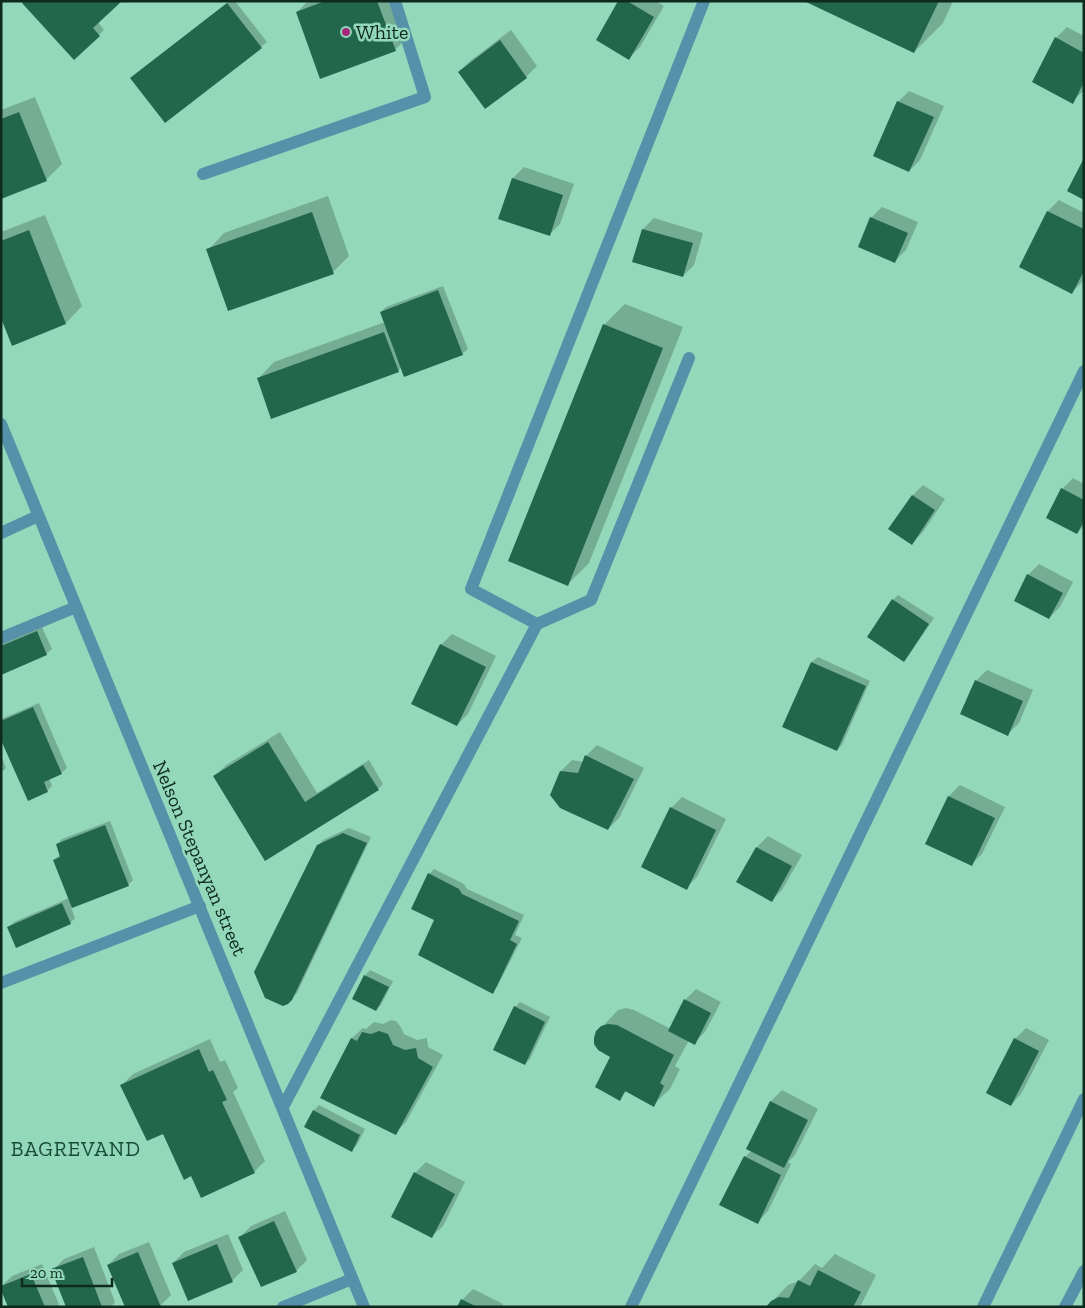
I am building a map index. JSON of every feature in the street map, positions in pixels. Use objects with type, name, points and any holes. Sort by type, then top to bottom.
[{"type":"street","points":[[203,174],[425,97],[395,1]]},
{"type":"street","points":[[537,624],[471,589],[704,1]]},
{"type":"street","points":[[283,1107],[537,624],[592,600],[689,358]]},
{"type":"street","points":[[630,1307],[1084,370]]},
{"type":"street","name":"Nelson Stepanyan street","points":[[1,424],[364,1307]]},
{"type":"street","points":[[1,533],[38,516]]},
{"type":"street","points":[[1,638],[76,607]]},
{"type":"street","points":[[1,983],[200,906]]},
{"type":"street","points":[[982,1307],[1084,1099]]},
{"type":"street","points":[[1065,1307],[1084,1271]]},
{"type":"street","points":[[283,1307],[352,1279]]},
{"type":"building","points":[[24,1],[122,1],[93,28],[100,36],[74,60],[22,3]]},
{"type":"building","name":"White","points":[[325,1],[377,1],[396,51],[320,79],[296,12]]},
{"type":"building","points":[[618,1],[627,1],[654,17],[629,60],[596,40]]},
{"type":"building","points":[[804,1],[939,1],[914,53]]},
{"type":"building","points":[[227,3],[262,48],[165,123],[130,78]]},
{"type":"building","points":[[1055,37],[1084,53],[1084,82],[1073,104],[1032,82]]},
{"type":"building","points":[[500,40],[527,78],[485,109],[458,72]]},
{"type":"building","points":[[897,101],[934,117],[909,172],[873,156]]},
{"type":"building","points":[[19,112],[47,181],[1,199],[1,119]]},
{"type":"building","points":[[1084,158],[1084,200],[1067,191]]},
{"type":"building","points":[[512,178],[563,195],[550,236],[498,219]]},
{"type":"building","points":[[1047,211],[1084,229],[1084,271],[1072,294],[1019,267]]},
{"type":"building","points":[[312,212],[334,274],[228,311],[206,249]]},
{"type":"building","points":[[870,217],[908,233],[895,263],[858,247]]},
{"type":"building","points":[[642,229],[693,243],[683,277],[632,262]]},
{"type":"building","points":[[29,230],[66,324],[12,346],[1,318],[1,241]]},
{"type":"building","points":[[438,290],[463,355],[404,377],[380,312]]},
{"type":"building","points":[[603,324],[663,348],[568,586],[508,561]]},
{"type":"building","points":[[384,332],[399,372],[271,419],[257,378]]},
{"type":"building","points":[[1061,488],[1084,500],[1084,521],[1077,534],[1046,518]]},
{"type":"building","points":[[912,495],[935,510],[912,545],[888,529]]},
{"type":"building","points":[[1027,574],[1063,593],[1049,619],[1014,601]]},
{"type":"building","points":[[892,599],[929,624],[904,662],[867,637]]},
{"type":"building","points":[[37,631],[47,655],[1,675],[1,646]]},
{"type":"building","points":[[440,644],[486,667],[457,726],[411,704]]},
{"type":"building","points":[[811,662],[866,686],[837,751],[782,727]]},
{"type":"building","points":[[975,680],[1023,701],[1008,736],[960,714]]},
{"type":"building","points":[[33,707],[62,774],[44,782],[48,792],[28,801],[1,740],[1,721]]},
{"type":"building","points":[[268,742],[305,802],[363,765],[379,790],[265,861],[213,776]]},
{"type":"building","points":[[585,755],[634,779],[608,830],[560,808],[550,795],[560,771],[578,773]]},
{"type":"building","points":[[948,796],[995,818],[972,866],[925,844]]},
{"type":"building","points":[[670,807],[716,830],[687,890],[641,867]]},
{"type":"building","points":[[105,825],[129,886],[72,908],[53,860],[60,857],[56,844]]},
{"type":"building","points":[[343,833],[367,843],[292,1000],[283,1006],[265,998],[254,972],[317,845]]},
{"type":"building","points":[[756,847],[792,866],[772,902],[736,882]]},
{"type":"building","points":[[428,873],[459,889],[462,894],[519,921],[510,940],[517,944],[493,994],[418,955],[434,920],[411,909]]},
{"type":"building","points":[[62,903],[71,924],[16,948],[7,927]]},
{"type":"building","points":[[364,975],[389,987],[376,1011],[352,999]]},
{"type":"building","points":[[684,999],[711,1013],[695,1045],[668,1031]]},
{"type":"building","points":[[514,1006],[545,1022],[525,1065],[493,1050]]},
{"type":"building","points":[[608,1024],[617,1025],[674,1055],[660,1083],[664,1086],[654,1107],[625,1091],[620,1101],[595,1087],[610,1057],[598,1050],[594,1044],[594,1038],[596,1031],[601,1026]]},
{"type":"building","points":[[379,1031],[388,1034],[393,1045],[405,1050],[416,1048],[418,1058],[433,1067],[396,1135],[320,1098],[351,1038],[357,1041],[362,1032],[371,1034]]},
{"type":"building","points":[[1014,1038],[1039,1051],[1011,1106],[986,1093]]},
{"type":"building","points":[[199,1049],[209,1072],[213,1070],[227,1100],[222,1102],[255,1173],[201,1198],[191,1176],[184,1180],[163,1134],[147,1141],[120,1085]]},
{"type":"building","points":[[770,1101],[808,1120],[784,1168],[746,1149]]},
{"type":"building","points":[[313,1110],[360,1135],[352,1152],[304,1127]]},
{"type":"building","points":[[744,1156],[781,1175],[758,1224],[719,1205]]},
{"type":"building","points":[[414,1172],[455,1194],[432,1238],[391,1217]]},
{"type":"building","points":[[274,1221],[297,1272],[261,1287],[238,1237]]},
{"type":"building","points":[[217,1244],[233,1282],[188,1301],[172,1263]]},
{"type":"building","points":[[138,1252],[161,1307],[125,1307],[107,1265]]},
{"type":"building","points":[[83,1257],[102,1307],[66,1307],[51,1269]]},
{"type":"building","points":[[818,1270],[861,1292],[853,1307],[766,1307],[771,1301],[779,1297],[789,1298],[798,1280],[810,1286]]},
{"type":"building","points":[[31,1274],[45,1307],[8,1307],[1,1286]]},
{"type":"building","points":[[461,1299],[477,1307],[457,1307]]},
{"type":"place","name":"White","points":[[346,32]]},
{"type":"district","name":"BAGREVAND","points":[[76,1149]]}]
